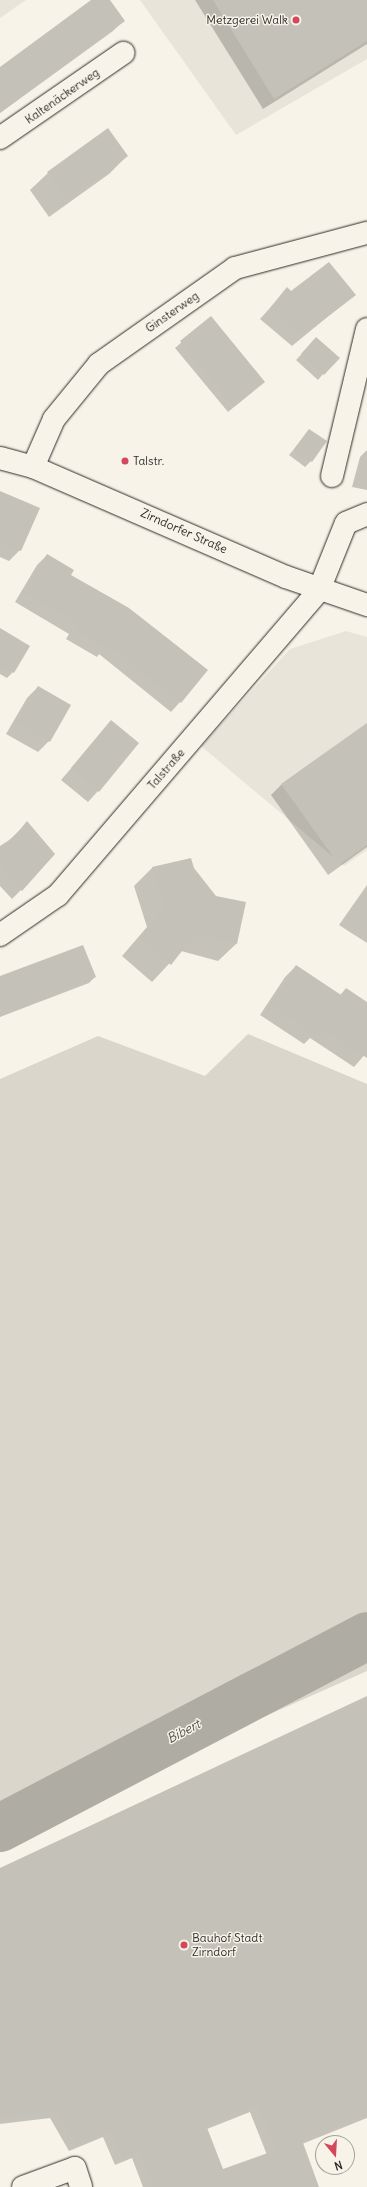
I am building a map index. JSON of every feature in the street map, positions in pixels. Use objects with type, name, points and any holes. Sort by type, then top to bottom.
[{"type":"street","name":"Kaltenäckerweg","points":[[0,138],[123,53]]},
{"type":"street","name":"Ginsterweg","points":[[33,467],[54,419],[98,364],[235,268],[367,233]]},
{"type":"street","points":[[332,476],[367,328]]},
{"type":"street","name":"Zirndorfer Straße","points":[[0,458],[33,467],[319,590],[367,604]]},
{"type":"street","name":"Talstraße","points":[[0,935],[58,894],[319,590],[346,523],[367,514]]},
{"type":"street","points":[[23,2187],[75,2168],[81,2187]]},
{"type":"shaded area","points":[[0,0],[26,0],[0,18]]},
{"type":"shaded area","points":[[140,0],[367,0],[367,59],[236,135]]},
{"type":"shaded area","points":[[346,631],[367,637],[367,850],[344,866],[201,746],[290,649]]},
{"type":"shaded area","points":[[248,1034],[367,1084],[367,1671],[0,1834],[0,1079],[98,1036],[205,1076]]},
{"type":"building","points":[[91,0],[110,0],[125,21],[0,113],[0,67]]},
{"type":"building","points":[[213,0],[367,0],[367,41],[274,99]]},
{"type":"building","points":[[108,128],[128,156],[68,200],[47,172]]},
{"type":"building","points":[[329,262],[356,295],[304,335],[270,308],[287,287],[291,291]]},
{"type":"building","points":[[211,316],[265,382],[234,407],[180,341]]},
{"type":"building","points":[[316,337],[340,358],[324,375],[301,354]]},
{"type":"building","points":[[309,429],[327,441],[312,462],[294,449]]},
{"type":"building","points":[[0,491],[40,508],[21,551],[0,542]]},
{"type":"building","points":[[47,554],[74,570],[71,575],[129,608],[208,670],[181,703],[109,645],[107,648],[75,629],[78,624],[24,592]]},
{"type":"building","points":[[0,628],[30,646],[14,673],[0,665]]},
{"type":"building","points":[[38,686],[71,705],[50,742],[17,722]]},
{"type":"building","points":[[111,720],[139,743],[99,792],[71,768]]},
{"type":"building","points":[[367,723],[367,845],[339,865],[281,784]]},
{"type":"building","points":[[27,821],[55,854],[22,891],[0,865],[0,846],[14,837]]},
{"type":"building","points":[[191,858],[194,868],[216,896],[246,902],[237,944],[196,933],[171,965],[139,937],[165,908],[152,867]]},
{"type":"building","points":[[83,945],[96,977],[0,1016],[0,976]]},
{"type":"building","points":[[296,965],[341,995],[346,988],[367,1002],[367,1058],[320,1027],[315,1034],[270,1004]]},
{"type":"building","name":"Bauhof Stadt Zirndorf","points":[[367,1696],[367,2114],[302,2140],[319,2187],[154,2187],[140,2151],[122,2158],[111,2130],[77,2144],[58,2111],[0,2117],[0,1868]],"holes":[[[258,2104],[276,2150],[223,2169],[206,2125]]]},
{"type":"waterway","name":"Bibert","points":[[0,1828],[367,1636]]},
{"type":"place","name":"Metzgerei Walk","points":[[296,20]]},
{"type":"place","name":"Talstr.","points":[[125,461]]},
{"type":"place","name":"Bauhof Stadt Zirndorf","points":[[184,1945]]}]
